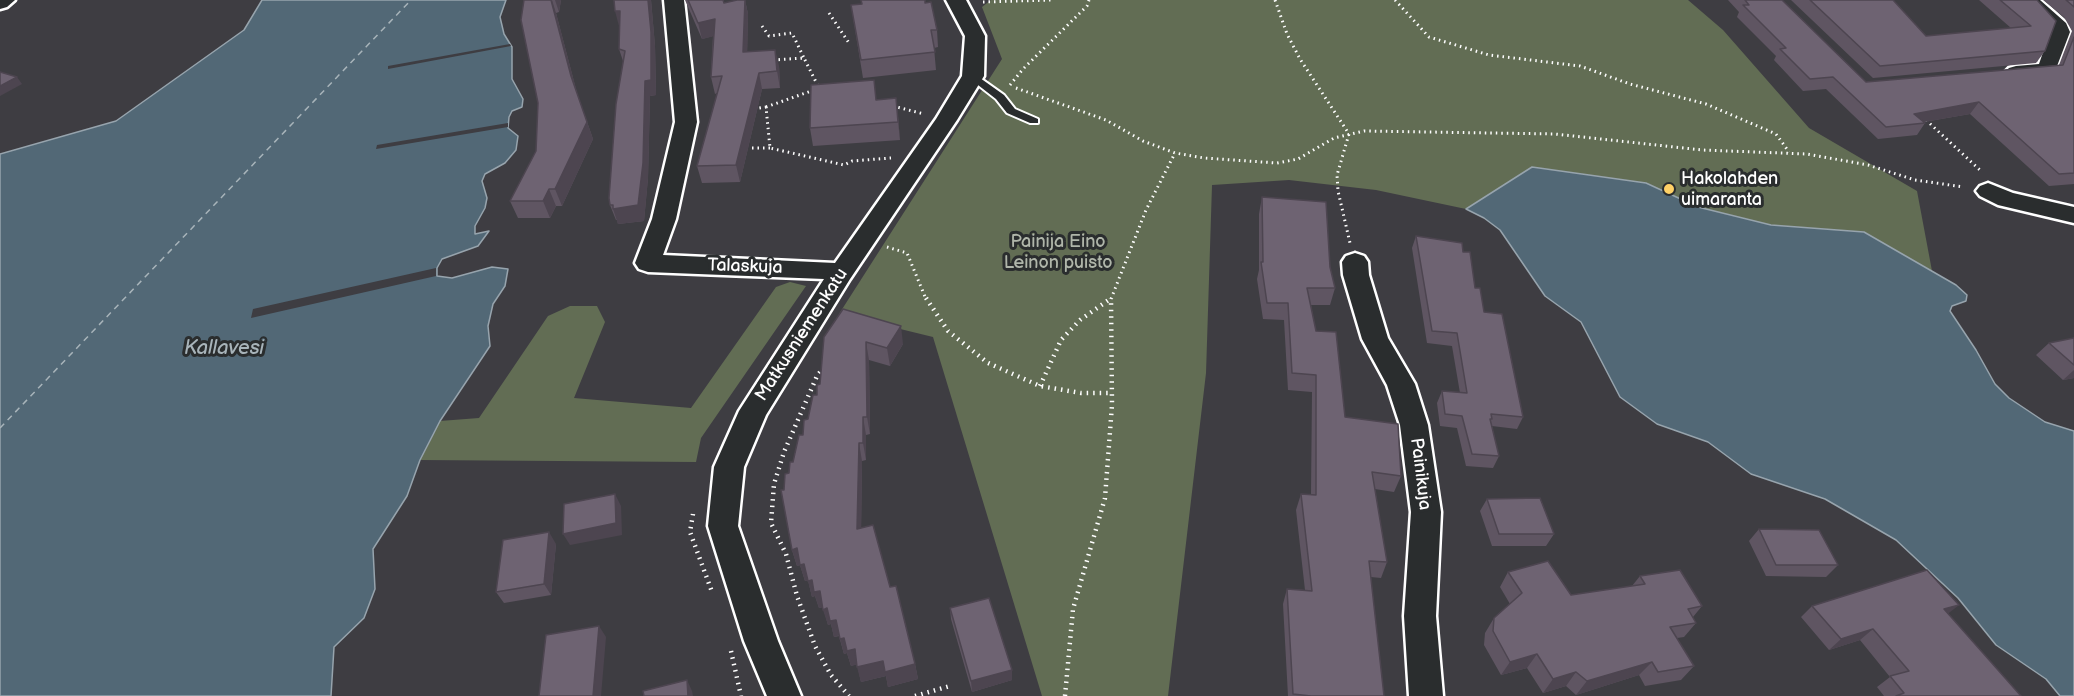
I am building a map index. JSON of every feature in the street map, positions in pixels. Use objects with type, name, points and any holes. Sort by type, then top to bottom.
[{"type":"street","points":[[0,3],[5,0]]},
{"type":"street","name":"Talaskuja","points":[[674,0],[686,122],[664,219],[648,263],[823,270],[841,273]]},
{"type":"street","points":[[2000,74],[2047,70],[2060,32],[2056,23],[2028,0]]},
{"type":"street","points":[[958,2],[975,36],[974,72]]},
{"type":"street","name":"Matkusniemenkatu","points":[[784,696],[761,640],[723,526],[729,467],[753,411],[841,273],[946,120],[974,72]]},
{"type":"street","points":[[1988,191],[2006,199],[2074,215]]},
{"type":"street","name":"Painikuja","points":[[1355,262],[1356,275],[1375,339],[1401,384],[1414,425],[1426,512],[1420,616],[1426,696]]},
{"type":"lane","points":[[974,72],[1011,111],[1034,121]]},
{"type":"path","points":[[958,2],[1051,0]]},
{"type":"path","points":[[1010,86],[1023,69],[1087,6],[1089,0]]},
{"type":"path","points":[[1275,0],[1299,59],[1350,134]]},
{"type":"path","points":[[1395,0],[1429,37],[1489,55],[1580,66],[1630,84],[1706,104],[1776,134],[1790,153]]},
{"type":"path","points":[[829,13],[849,43]]},
{"type":"path","points":[[743,111],[766,107],[819,89],[792,33],[769,36],[762,26]]},
{"type":"path","points":[[767,61],[804,58]]},
{"type":"path","points":[[974,72],[1106,120],[1143,141],[1175,153],[1204,158],[1277,163],[1298,159],[1334,138],[1350,134],[1401,131],[1555,134],[1701,150],[1807,154],[1868,165],[1915,180],[1988,191],[1990,178],[1934,125],[1918,113]]},
{"type":"path","points":[[884,104],[934,117]]},
{"type":"path","points":[[766,107],[770,148]]},
{"type":"path","points":[[1350,134],[1337,174],[1338,191],[1355,262]]},
{"type":"path","points":[[752,148],[770,148],[844,165],[852,161],[895,158]]},
{"type":"path","points":[[1065,696],[1073,609],[1105,498],[1112,393],[1111,299],[1146,210],[1175,153]]},
{"type":"path","points":[[883,246],[907,253],[927,301],[948,331],[988,363],[1040,386],[1081,393],[1112,393]]},
{"type":"path","points":[[1040,386],[1061,340],[1080,320],[1111,299]]},
{"type":"path","points":[[828,362],[817,376],[784,452],[774,484],[771,523],[786,554],[797,596],[815,646],[831,675],[849,696]]},
{"type":"path","points":[[915,696],[950,686]]},
{"type":"green space","name":"Painija Eino Leinon puisto","points":[[991,0],[1688,0],[1723,30],[1809,128],[1917,191],[1932,271],[1864,232],[1771,225],[1698,207],[1646,183],[1532,167],[1466,209],[1376,190],[1289,180],[1212,185],[1206,373],[1168,696],[1042,696],[933,337],[839,314],[1002,59],[982,7]]},
{"type":"green space","points":[[790,282],[806,286],[701,438],[696,462],[420,460],[440,421],[479,418],[548,316],[570,306],[597,306],[605,322],[574,398],[691,408],[776,287]]},
{"type":"water","name":"Kallavesi","points":[[262,0],[506,0],[500,17],[504,34],[512,47],[512,79],[523,99],[522,107],[512,111],[509,117],[508,128],[518,136],[516,150],[505,163],[485,174],[482,181],[487,198],[485,208],[475,226],[475,234],[489,231],[478,246],[442,259],[437,268],[437,276],[452,278],[492,267],[508,269],[505,286],[493,304],[488,326],[490,346],[440,421],[420,460],[407,496],[373,549],[375,589],[364,618],[334,647],[331,696],[0,696],[0,154],[116,121],[244,30]]},
{"type":"water","points":[[1532,167],[1646,183],[1698,207],[1771,225],[1864,232],[1956,285],[1967,295],[1966,301],[1952,306],[1950,311],[1995,384],[2009,398],[2045,422],[2074,431],[2074,696],[2060,696],[2046,679],[1996,645],[1958,598],[1896,540],[1825,499],[1751,474],[1708,442],[1657,424],[1620,397],[1581,322],[1545,296],[1500,230],[1484,218],[1466,209]]},
{"type":"pier","points":[[510,44],[511,46],[388,69],[388,66]]},
{"type":"pier","points":[[508,123],[508,127],[376,149],[377,145]]},
{"type":"pier","points":[[436,268],[436,276],[251,318],[253,309]]},
{"type":"building","points":[[524,0],[551,0],[571,76],[587,122],[555,189],[549,189],[543,201],[510,201],[536,151],[538,103],[521,20]]},
{"type":"building","points":[[614,0],[648,0],[651,80],[645,81],[643,163],[638,205],[613,209],[609,198],[616,104],[625,51],[619,49],[620,11],[615,11]]},
{"type":"building","points":[[688,0],[723,0],[724,3],[745,0],[743,52],[775,50],[777,71],[759,73],[736,165],[697,166],[722,76],[711,77],[715,19],[698,23]]},
{"type":"building","points":[[861,0],[925,0],[925,3],[931,2],[937,30],[931,30],[935,52],[861,60],[851,5],[862,4]]},
{"type":"building","points":[[1745,0],[1782,0],[1866,82],[2063,65],[2074,37],[2074,173],[2059,174],[1979,102],[1914,114],[1925,123],[1886,127],[1833,77],[1810,79],[1780,49],[1786,48],[1743,5],[1749,5]]},
{"type":"building","points":[[1810,0],[1893,0],[1926,36],[2031,26],[2000,0],[2037,0],[2056,21],[2045,51],[1880,66]]},
{"type":"building","points":[[2066,0],[2074,0],[2074,7],[2073,6]]},
{"type":"building","points":[[0,72],[17,77],[0,86]]},
{"type":"building","points":[[874,80],[876,100],[896,98],[898,122],[810,128],[811,85]]},
{"type":"building","points":[[1262,197],[1326,202],[1330,267],[1335,288],[1307,288],[1316,331],[1336,332],[1345,417],[1398,424],[1401,476],[1372,472],[1387,562],[1369,561],[1384,696],[1293,694],[1287,589],[1312,591],[1301,494],[1316,495],[1316,375],[1292,373],[1288,303],[1267,303],[1261,262],[1263,262]]},
{"type":"building","points":[[1416,236],[1462,243],[1463,252],[1470,252],[1475,288],[1480,288],[1484,312],[1502,314],[1523,417],[1491,414],[1492,419],[1490,419],[1499,456],[1472,454],[1462,416],[1445,414],[1442,391],[1467,393],[1457,333],[1432,331]]},
{"type":"building","points":[[843,309],[901,326],[887,348],[866,342],[867,417],[863,417],[863,443],[859,443],[857,529],[873,525],[890,587],[896,586],[915,664],[885,672],[883,661],[857,667],[855,649],[847,651],[844,638],[840,639],[836,620],[830,621],[827,608],[823,610],[820,591],[814,592],[812,580],[808,581],[804,564],[800,565],[797,548],[792,550],[781,490],[784,490],[785,474],[789,473],[790,462],[793,462],[799,435],[803,435],[804,420],[808,419],[813,395],[817,395],[824,337]]},
{"type":"building","points":[[2074,338],[2074,365],[2049,343]]},
{"type":"building","points":[[615,494],[616,523],[563,534],[564,504]]},
{"type":"building","points":[[1540,498],[1554,534],[1499,534],[1487,499]]},
{"type":"building","points":[[1759,529],[1819,530],[1838,565],[1776,565]]},
{"type":"building","points":[[549,532],[544,584],[496,592],[503,540]]},
{"type":"building","points":[[1548,561],[1571,595],[1645,584],[1640,576],[1680,570],[1702,606],[1688,609],[1696,623],[1670,627],[1694,666],[1658,672],[1652,662],[1587,681],[1576,672],[1553,679],[1537,654],[1510,662],[1493,631],[1494,618],[1522,593],[1508,572]]},
{"type":"building","points":[[1927,570],[1959,605],[1944,609],[2021,696],[1896,696],[1904,693],[1890,676],[1909,671],[1873,629],[1841,639],[1812,606]]},
{"type":"building","points":[[989,598],[1012,670],[971,681],[950,608]]},
{"type":"building","points":[[599,626],[593,696],[539,696],[546,635]]},
{"type":"building","points":[[687,680],[688,696],[644,696],[643,691]]},
{"type":"ferry route","points":[[0,428],[411,0]]},
{"type":"place","name":"Hakolahden uimaranta","points":[[1669,189]]}]
